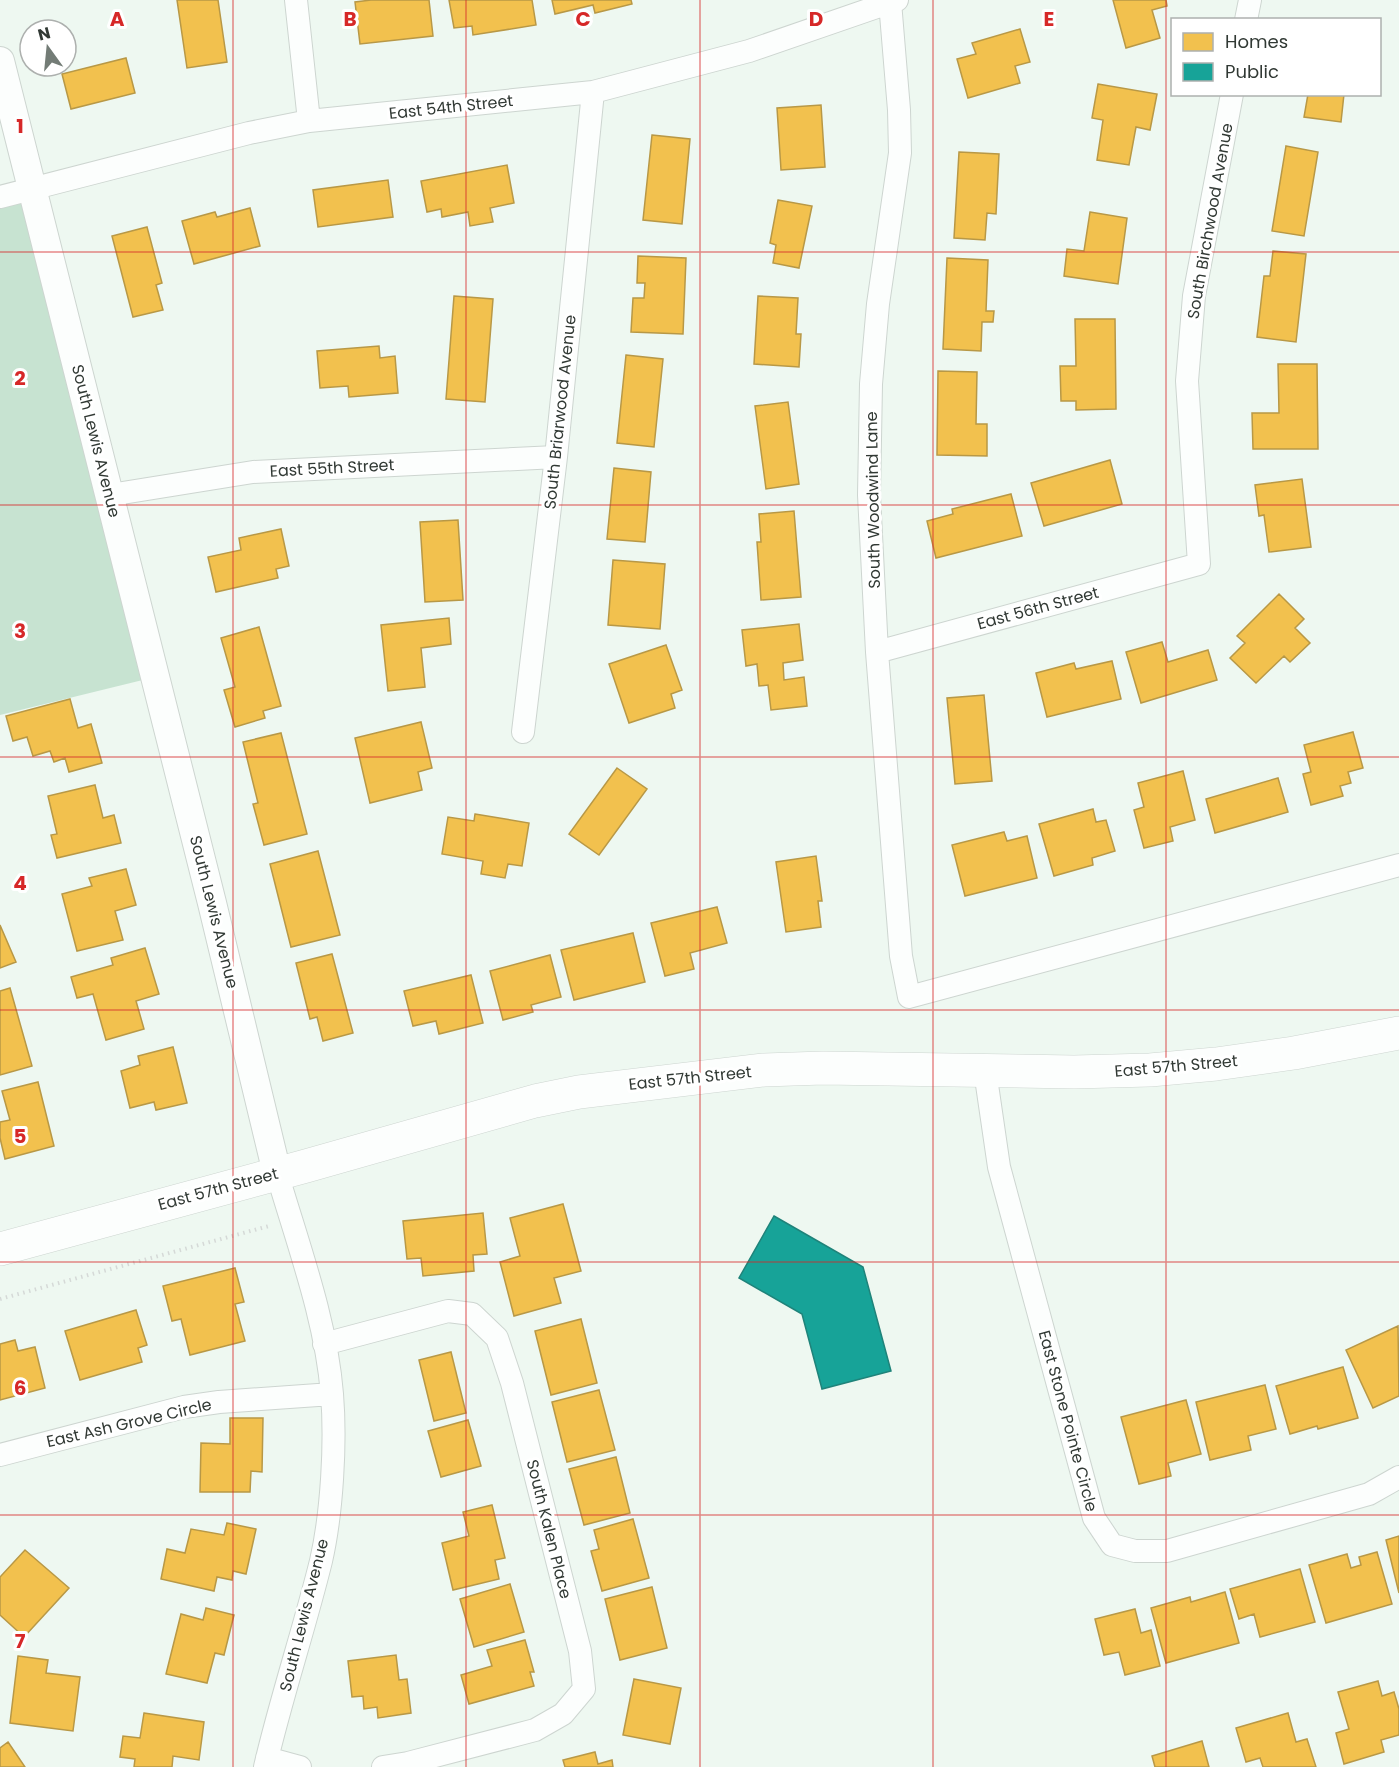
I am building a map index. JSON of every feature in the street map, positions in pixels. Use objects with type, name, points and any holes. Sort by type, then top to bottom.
[{"type":"main road","name":"East 57th Street","points":[[0,1249],[535,1101],[598,1089],[764,1070],[824,1068],[1074,1072],[1150,1070],[1216,1065],[1399,1033]]},
{"type":"street","points":[[296,0],[309,121]]},
{"type":"street","points":[[1246,18],[1250,0]]},
{"type":"street","name":"East 54th Street","points":[[0,197],[249,133],[309,121],[593,92],[749,51],[894,1]]},
{"type":"street","name":"South Woodwind Lane","points":[[894,1],[900,153],[878,304],[872,384],[870,495],[878,652],[901,956],[909,997],[1399,866]]},
{"type":"street","name":"South Lewis Avenue","points":[[0,61],[212,903],[277,1173],[315,1304],[332,1394],[332,1470],[321,1559],[266,1763]]},
{"type":"street","name":"South Briarwood Avenue","points":[[523,732],[556,456],[593,92]]},
{"type":"street","name":"South Birchwood Avenue","points":[[1199,564],[1187,381],[1194,296],[1232,96]]},
{"type":"street","name":"East 55th Street","points":[[110,495],[253,472],[556,456]]},
{"type":"street","name":"East 56th Street","points":[[878,652],[1199,564]]},
{"type":"street","name":"East Stone Pointe Circle","points":[[985,1071],[999,1167],[1094,1518],[1112,1545],[1135,1551],[1167,1551],[1369,1494],[1399,1477]]},
{"type":"street","name":"South Kalen Place","points":[[324,1344],[448,1311],[472,1314],[497,1338],[512,1383],[580,1651],[584,1689],[563,1714],[535,1730],[408,1763],[383,1767]]},
{"type":"street","name":"East Ash Grove Circle","points":[[0,1455],[184,1407],[219,1402],[332,1394]]},
{"type":"street","points":[[266,1763],[300,1767]]},
{"type":"path","points":[[0,1299],[291,1220]]},
{"type":"green space","points":[[32,189],[155,677],[0,715],[0,197]]},
{"type":"building: Homes","points":[[177,0],[218,0],[227,62],[187,68]]},
{"type":"building: Homes","points":[[429,0],[433,36],[360,44],[355,2]]},
{"type":"building: Homes","points":[[449,0],[532,0],[536,25],[473,35],[472,26],[454,28]]},
{"type":"building: Homes","points":[[552,0],[631,0],[632,4],[595,13],[593,5],[555,14]]},
{"type":"building: Homes","points":[[1113,0],[1166,0],[1167,6],[1152,10],[1160,38],[1126,48]]},
{"type":"building: Homes","points":[[1020,29],[1030,62],[1015,66],[1020,83],[968,98],[957,59],[976,54],[972,43]]},
{"type":"building: Homes","points":[[126,58],[135,93],[71,109],[63,78],[78,78],[78,70]]},
{"type":"building: Homes","points":[[1098,84],[1157,94],[1150,130],[1136,127],[1129,165],[1097,160],[1103,120],[1092,118]]},
{"type":"building: Homes","points":[[1308,96],[1344,96],[1341,122],[1304,117]]},
{"type":"building: Homes","points":[[821,105],[825,167],[781,170],[777,108]]},
{"type":"building: Homes","points":[[652,135],[690,139],[682,224],[643,220]]},
{"type":"building: Homes","points":[[1286,146],[1318,152],[1304,236],[1272,231]]},
{"type":"building: Homes","points":[[959,152],[999,154],[996,214],[987,213],[985,240],[954,238]]},
{"type":"building: Homes","points":[[507,165],[514,203],[490,208],[493,222],[470,226],[468,212],[442,217],[441,209],[427,212],[421,181]]},
{"type":"building: Homes","points":[[388,180],[393,217],[318,227],[313,190]]},
{"type":"building: Homes","points":[[778,200],[812,206],[799,268],[773,263],[776,245],[770,243]]},
{"type":"building: Homes","points":[[250,208],[260,246],[194,264],[182,221],[215,212],[217,217]]},
{"type":"building: Homes","points":[[1090,212],[1127,218],[1118,284],[1064,276],[1067,249],[1084,251]]},
{"type":"building: Homes","points":[[147,227],[162,283],[156,285],[163,310],[133,317],[112,236]]},
{"type":"building: Homes","points":[[1273,251],[1306,254],[1296,342],[1257,337],[1264,276],[1270,276]]},
{"type":"building: Homes","points":[[638,256],[686,258],[683,334],[631,332],[633,298],[644,298],[645,283],[637,283]]},
{"type":"building: Homes","points":[[947,258],[988,260],[986,311],[994,311],[993,322],[982,322],[981,351],[943,349]]},
{"type":"building: Homes","points":[[454,296],[493,299],[485,402],[446,399]]},
{"type":"building: Homes","points":[[758,296],[798,298],[796,334],[801,334],[799,367],[754,364]]},
{"type":"building: Homes","points":[[1075,319],[1115,319],[1116,409],[1076,410],[1076,401],[1061,401],[1060,366],[1076,366]]},
{"type":"building: Homes","points":[[379,346],[380,358],[395,356],[398,393],[349,397],[348,386],[320,388],[317,351]]},
{"type":"building: Homes","points":[[626,355],[663,359],[654,447],[617,443]]},
{"type":"building: Homes","points":[[1278,364],[1317,364],[1318,449],[1253,449],[1252,413],[1279,413]]},
{"type":"building: Homes","points":[[938,371],[977,372],[976,424],[987,424],[987,456],[937,455]]},
{"type":"building: Homes","points":[[788,402],[799,484],[766,489],[755,406]]},
{"type":"building: Homes","points":[[1110,460],[1122,504],[1044,526],[1031,483]]},
{"type":"building: Homes","points":[[614,468],[651,472],[645,542],[607,539]]},
{"type":"building: Homes","points":[[1302,479],[1311,547],[1269,552],[1264,515],[1259,516],[1255,485]]},
{"type":"building: Homes","points":[[1011,494],[1022,536],[936,558],[927,521],[953,514],[952,509]]},
{"type":"building: Homes","points":[[794,511],[801,597],[761,600],[757,542],[761,542],[759,514]]},
{"type":"building: Homes","points":[[458,520],[463,600],[425,602],[420,522]]},
{"type":"building: Homes","points":[[281,529],[289,566],[276,569],[278,578],[216,592],[208,557],[241,550],[239,538]]},
{"type":"building: Homes","points":[[613,560],[665,564],[660,629],[608,625]]},
{"type":"building: Homes","points":[[1279,594],[1304,619],[1295,628],[1310,643],[1290,662],[1284,656],[1256,683],[1230,658],[1245,643],[1237,636]]},
{"type":"building: Homes","points":[[449,618],[451,644],[421,648],[425,687],[388,691],[381,625]]},
{"type":"building: Homes","points":[[799,624],[803,660],[783,663],[784,680],[804,677],[807,706],[771,710],[768,685],[759,686],[757,664],[746,666],[742,630]]},
{"type":"building: Homes","points":[[259,627],[281,706],[263,711],[265,718],[235,727],[224,690],[235,687],[221,638]]},
{"type":"building: Homes","points":[[1162,642],[1168,662],[1208,650],[1217,680],[1141,703],[1126,652]]},
{"type":"building: Homes","points":[[666,645],[682,690],[671,694],[675,708],[629,723],[609,664]]},
{"type":"building: Homes","points":[[1112,661],[1121,699],[1047,717],[1036,673],[1074,663],[1076,669]]},
{"type":"building: Homes","points":[[984,695],[992,781],[955,784],[947,698]]},
{"type":"building: Homes","points":[[70,699],[78,728],[91,724],[102,763],[69,772],[65,758],[54,762],[50,751],[33,756],[27,737],[13,741],[6,716]]},
{"type":"building: Homes","points":[[421,722],[432,768],[418,772],[422,790],[370,803],[355,738]]},
{"type":"building: Homes","points":[[1353,732],[1363,768],[1348,772],[1351,783],[1340,786],[1343,796],[1311,805],[1303,774],[1311,772],[1304,745]]},
{"type":"building: Homes","points":[[281,733],[307,834],[264,845],[253,804],[258,803],[243,742]]},
{"type":"building: Homes","points":[[617,768],[647,789],[599,855],[569,834]]},
{"type":"building: Homes","points":[[1183,771],[1195,820],[1170,827],[1173,841],[1144,848],[1134,810],[1144,807],[1138,783]]},
{"type":"building: Homes","points":[[1278,778],[1288,812],[1215,833],[1206,799]]},
{"type":"building: Homes","points":[[95,785],[103,818],[114,815],[121,843],[57,858],[51,835],[57,834],[48,796]]},
{"type":"building: Homes","points":[[1093,809],[1096,822],[1106,820],[1115,851],[1092,858],[1093,865],[1054,876],[1039,824]]},
{"type":"building: Homes","points":[[475,814],[529,823],[522,866],[508,864],[505,878],[481,874],[483,861],[442,854],[448,817],[474,821]]},
{"type":"building: Homes","points":[[1004,832],[1007,841],[1027,836],[1037,878],[965,896],[952,845]]},
{"type":"building: Homes","points":[[318,851],[340,935],[291,947],[270,864]]},
{"type":"building: Homes","points":[[816,856],[822,901],[818,901],[821,927],[786,932],[776,862]]},
{"type":"building: Homes","points":[[126,869],[136,905],[115,911],[123,940],[77,951],[62,894],[92,886],[89,878]]},
{"type":"building: Homes","points":[[717,907],[727,943],[690,953],[694,969],[665,976],[651,923]]},
{"type":"building: Homes","points":[[0,925],[16,962],[0,968]]},
{"type":"building: Homes","points":[[633,933],[645,982],[574,1000],[561,950]]},
{"type":"building: Homes","points":[[145,948],[159,994],[136,1001],[144,1029],[106,1040],[93,994],[77,998],[71,977],[113,965],[111,958]]},
{"type":"building: Homes","points":[[332,954],[353,1033],[323,1041],[317,1017],[310,1019],[296,963]]},
{"type":"building: Homes","points":[[550,955],[561,997],[531,1005],[533,1012],[503,1020],[490,971]]},
{"type":"building: Homes","points":[[471,975],[483,1023],[439,1034],[436,1021],[413,1026],[404,991]]},
{"type":"building: Homes","points":[[10,988],[32,1066],[0,1075],[0,991]]},
{"type":"building: Homes","points":[[173,1047],[187,1103],[156,1110],[154,1102],[130,1108],[121,1071],[140,1065],[138,1056]]},
{"type":"building: Homes","points":[[38,1082],[54,1146],[5,1159],[0,1138],[0,1122],[10,1120],[2,1091]]},
{"type":"building: Homes","points":[[563,1204],[581,1271],[554,1278],[561,1303],[514,1316],[500,1262],[520,1256],[510,1218]]},
{"type":"building: Homes","points":[[483,1213],[487,1254],[473,1255],[474,1271],[423,1276],[421,1258],[407,1259],[403,1221]]},
{"type":"building: Homes","points":[[235,1268],[244,1302],[235,1304],[245,1341],[190,1355],[181,1319],[172,1321],[163,1286]]},
{"type":"building: Homes","points":[[136,1310],[147,1345],[138,1348],[142,1362],[80,1380],[65,1331]]},
{"type":"building: Homes","points":[[581,1319],[597,1383],[551,1395],[535,1331]]},
{"type":"building: Homes","points":[[1398,1326],[1399,1396],[1373,1408],[1346,1350]]},
{"type":"building: Homes","points":[[15,1340],[18,1351],[35,1347],[45,1388],[0,1400],[0,1344]]},
{"type":"building: Homes","points":[[451,1352],[466,1413],[434,1421],[419,1360]]},
{"type":"building: Homes","points":[[1343,1367],[1358,1418],[1290,1434],[1276,1386]]},
{"type":"building: Homes","points":[[1265,1385],[1276,1429],[1248,1436],[1251,1450],[1210,1460],[1196,1402]]},
{"type":"building: Homes","points":[[599,1390],[615,1450],[567,1462],[552,1402]]},
{"type":"building: Homes","points":[[1186,1400],[1201,1454],[1168,1463],[1171,1476],[1139,1484],[1121,1417]]},
{"type":"building: Homes","points":[[230,1418],[263,1418],[262,1472],[251,1471],[250,1492],[200,1492],[201,1443],[230,1444]]},
{"type":"building: Homes","points":[[468,1420],[481,1466],[441,1477],[428,1431]]},
{"type":"building: Homes","points":[[616,1457],[630,1513],[584,1525],[569,1469]]},
{"type":"building: Homes","points":[[492,1505],[505,1558],[495,1560],[499,1579],[453,1590],[442,1543],[469,1536],[463,1512]]},
{"type":"building: Homes","points":[[633,1519],[649,1578],[602,1591],[591,1551],[599,1549],[594,1530]]},
{"type":"building: Homes","points":[[227,1523],[256,1529],[246,1574],[233,1571],[232,1580],[217,1577],[214,1591],[161,1579],[167,1549],[185,1553],[191,1529],[224,1535]]},
{"type":"building: Homes","points":[[1399,1536],[1399,1593],[1386,1540]]},
{"type":"building: Homes","points":[[25,1550],[69,1588],[24,1637],[0,1615],[0,1577]]},
{"type":"building: Homes","points":[[1377,1552],[1392,1604],[1326,1623],[1309,1565],[1347,1554],[1351,1568],[1361,1565],[1359,1557]]},
{"type":"building: Homes","points":[[1300,1569],[1315,1622],[1260,1637],[1254,1614],[1239,1619],[1230,1589]]},
{"type":"building: Homes","points":[[510,1584],[524,1632],[474,1647],[460,1599]]},
{"type":"building: Homes","points":[[652,1587],[667,1648],[620,1660],[605,1599]]},
{"type":"building: Homes","points":[[1225,1592],[1239,1643],[1166,1663],[1151,1608],[1190,1597],[1191,1602]]},
{"type":"building: Homes","points":[[206,1608],[234,1615],[224,1655],[215,1653],[207,1683],[166,1674],[181,1614],[203,1620]]},
{"type":"building: Homes","points":[[1135,1609],[1141,1633],[1151,1630],[1160,1666],[1125,1675],[1119,1652],[1104,1655],[1095,1619]]},
{"type":"building: Homes","points":[[525,1640],[534,1672],[530,1672],[534,1686],[469,1704],[461,1675],[492,1666],[487,1650]]},
{"type":"building: Homes","points":[[396,1655],[399,1680],[407,1679],[411,1713],[378,1718],[377,1707],[364,1709],[363,1696],[352,1697],[348,1661]]},
{"type":"building: Homes","points":[[18,1656],[48,1660],[46,1673],[80,1677],[73,1731],[10,1723]]},
{"type":"building: Homes","points":[[634,1679],[681,1688],[670,1744],[623,1735]]},
{"type":"building: Homes","points":[[1378,1681],[1382,1696],[1394,1692],[1399,1709],[1399,1735],[1381,1740],[1384,1752],[1344,1764],[1336,1733],[1349,1729],[1338,1692]]},
{"type":"building: Homes","points":[[144,1713],[204,1722],[199,1760],[173,1756],[172,1767],[134,1767],[135,1759],[120,1757],[123,1736],[140,1738]]},
{"type":"building: Homes","points":[[1288,1713],[1296,1742],[1307,1739],[1316,1767],[1263,1767],[1260,1758],[1246,1762],[1236,1728]]},
{"type":"building: Homes","points":[[1202,1741],[1209,1767],[1155,1767],[1152,1756]]},
{"type":"building: Homes","points":[[8,1742],[25,1767],[0,1767],[0,1748]]},
{"type":"building: Homes","points":[[595,1752],[598,1764],[612,1760],[613,1767],[565,1767],[563,1760]]},
{"type":"building: Public","points":[[774,1216],[863,1267],[891,1371],[822,1389],[802,1314],[739,1278]]}]
